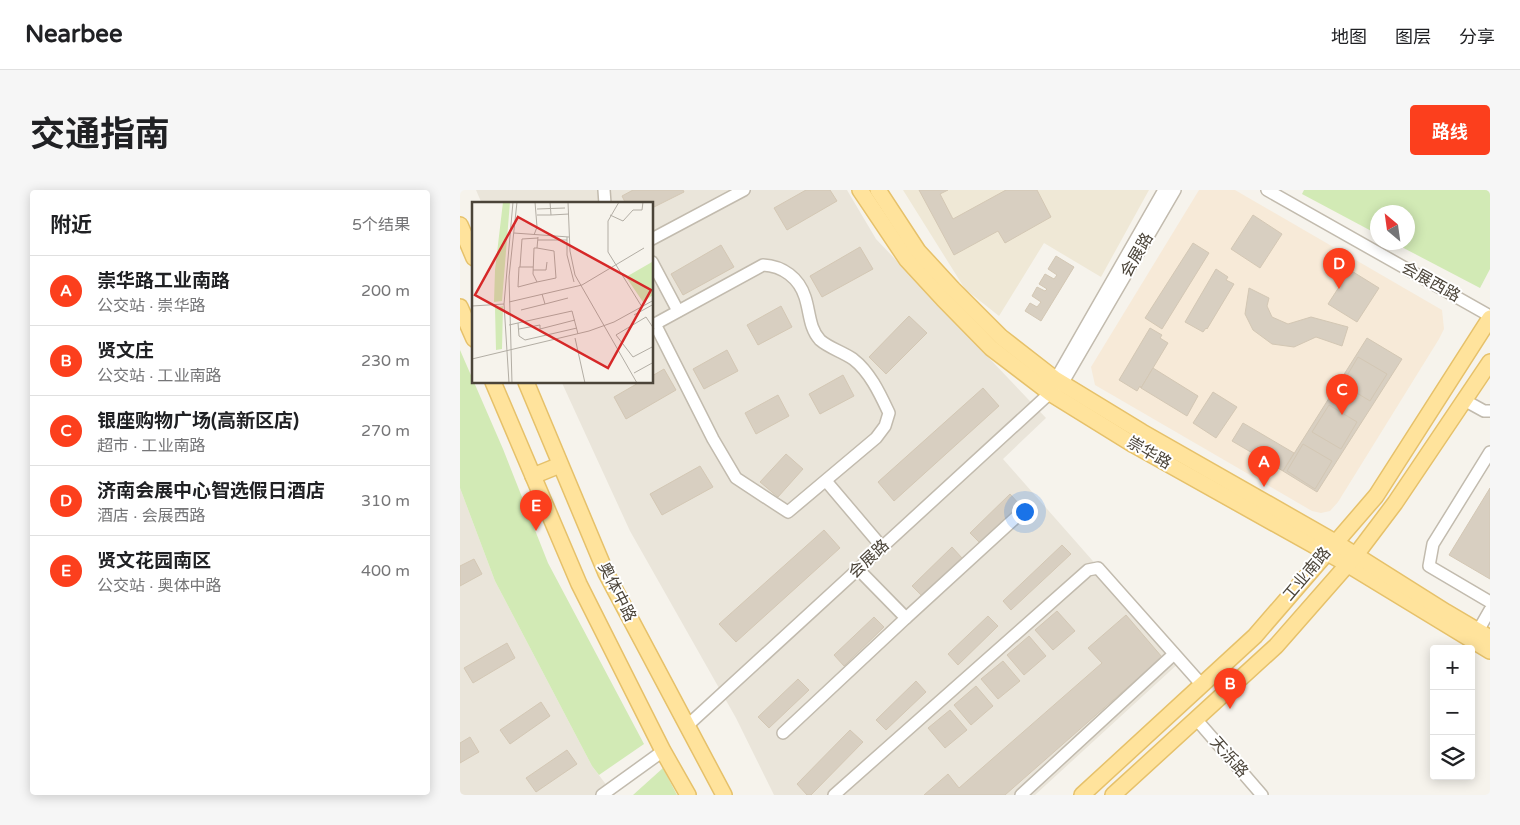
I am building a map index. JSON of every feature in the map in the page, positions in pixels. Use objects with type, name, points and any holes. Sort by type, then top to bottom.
[{"type":"main road","name":"崇华路","points":[[860,190],[907,260],[991,348],[1142,432],[1351,560],[1490,651]]},
{"type":"main road","name":"崇华路","points":[[878,190],[918,251],[1001,337],[1056,385]]},
{"type":"main road","points":[[460,225],[472,253]]},
{"type":"main road","points":[[460,307],[472,334]]},
{"type":"main road","name":"工业南路","points":[[1082,795],[1255,636],[1376,496],[1490,317]]},
{"type":"main road","name":"工业南路","points":[[1113,795],[1276,646],[1351,560],[1394,504],[1490,362]]},
{"type":"main road","name":"奥体中路","points":[[494,384],[579,584],[688,795]]},
{"type":"main road","name":"奥体中路","points":[[527,384],[606,573],[724,795]]},
{"type":"main road","points":[[533,476],[560,465]]},
{"type":"main road","name":"崇华路","points":[[1351,560],[1484,634]]},
{"type":"street","points":[[654,239],[744,190]]},
{"type":"street","name":"会展路","points":[[1056,385],[1164,190]]},
{"type":"street","name":"会展路","points":[[688,725],[1056,385],[1175,190]]},
{"type":"street","name":"会展西路","points":[[1267,190],[1490,317]]},
{"type":"street","points":[[763,265],[774,266],[795,278],[805,297],[809,318],[820,339],[860,365],[871,379],[889,413],[885,426],[876,438],[788,512],[736,478],[713,439],[655,324],[678,311],[763,265]]},
{"type":"street","points":[[654,266],[678,311]]},
{"type":"street","points":[[1464,400],[1484,411],[1490,411]]},
{"type":"street","points":[[1490,452],[1433,544],[1429,566],[1490,602]]},
{"type":"street","points":[[826,481],[882,547]]},
{"type":"street","points":[[783,733],[1023,511]]},
{"type":"street","points":[[834,795],[1088,570],[1098,568],[1202,685]]},
{"type":"street","points":[[858,569],[906,618]]},
{"type":"street","points":[[1484,634],[1490,610]]},
{"type":"street","points":[[1021,795],[1174,654]]},
{"type":"street","name":"天泺路","points":[[1196,719],[1262,795]]},
{"type":"street","points":[[602,795],[664,751]]},
{"type":"shaded area","points":[[476,190],[847,190],[876,239],[1046,418],[1003,459],[1181,661],[1035,795],[774,795],[736,718],[630,531],[562,384],[654,384],[654,202],[481,202]]},
{"type":"shaded area","points":[[903,190],[1149,190],[1101,277],[1044,243],[999,316],[965,289]]},
{"type":"shaded area","points":[[1199,190],[1235,190],[1442,310],[1444,329],[1439,339],[1338,502],[1330,511],[1321,513],[1312,511],[1095,385],[1091,367]]},
{"type":"shaded area","points":[[460,488],[495,581],[592,766],[614,795],[460,795]]},
{"type":"green space","points":[[1304,190],[1490,190],[1490,269],[1480,288],[1407,250],[1415,250],[1415,205],[1370,205],[1370,230],[1302,194]]},
{"type":"green space","points":[[460,350],[472,378],[472,384],[475,384],[503,449],[548,563],[644,744],[599,775],[592,766],[495,581],[460,488]]},
{"type":"green space","points":[[663,768],[677,795],[633,795]]},
{"type":"building","points":[[633,190],[683,190],[684,192],[654,207],[654,202],[625,202],[622,196]]},
{"type":"building","points":[[806,190],[830,190],[837,201],[787,230],[774,208]]},
{"type":"building","points":[[919,190],[948,190],[940,194],[953,219],[1006,190],[1037,190],[1051,217],[1005,243],[998,231],[954,255]]},
{"type":"building","points":[[1253,215],[1282,234],[1260,268],[1231,249]]},
{"type":"building","points":[[1193,243],[1209,253],[1162,329],[1145,318]]},
{"type":"building","points":[[721,245],[734,267],[683,295],[671,274]]},
{"type":"building","points":[[860,247],[873,269],[822,297],[810,276]]},
{"type":"building","points":[[1056,256],[1074,267],[1041,321],[1025,311],[1030,303],[1037,307],[1041,302],[1032,296],[1037,287],[1045,291],[1047,289],[1039,284],[1045,274],[1054,279],[1057,275],[1048,269]]},
{"type":"building","points":[[1216,269],[1228,277],[1226,280],[1234,284],[1207,329],[1203,332],[1185,322]]},
{"type":"building","points":[[1350,270],[1379,288],[1357,322],[1328,304]]},
{"type":"building","points":[[1249,288],[1269,298],[1267,306],[1272,317],[1288,324],[1311,317],[1348,327],[1342,346],[1316,337],[1294,347],[1272,344],[1253,330],[1245,314]]},
{"type":"building","points":[[781,306],[792,327],[758,345],[747,325]]},
{"type":"building","points":[[909,316],[927,333],[886,374],[869,357]]},
{"type":"building","points":[[1150,328],[1162,335],[1160,338],[1168,343],[1141,388],[1140,386],[1137,391],[1119,380]]},
{"type":"building","points":[[1367,338],[1402,359],[1317,492],[1283,471]]},
{"type":"building","points":[[727,350],[738,371],[704,389],[693,369]]},
{"type":"building","points":[[1358,357],[1387,374],[1370,401],[1342,384]]},
{"type":"building","points":[[1153,368],[1198,396],[1187,416],[1141,388]]},
{"type":"building","points":[[664,369],[676,390],[626,419],[614,397],[637,384],[654,384],[654,375]]},
{"type":"building","points":[[843,375],[854,396],[820,414],[809,394]]},
{"type":"building","points":[[983,388],[999,406],[894,501],[878,482]]},
{"type":"building","points":[[1213,392],[1237,407],[1216,438],[1193,423]]},
{"type":"building","points":[[778,395],[789,416],[756,434],[745,413]]},
{"type":"building","points":[[1329,405],[1357,422],[1341,449],[1312,432]]},
{"type":"building","points":[[1243,423],[1294,453],[1283,471],[1232,441]]},
{"type":"building","points":[[1303,444],[1332,461],[1315,489],[1287,471]]},
{"type":"building","points":[[786,454],[803,469],[778,497],[760,482]]},
{"type":"building","points":[[700,466],[713,487],[662,515],[650,494]]},
{"type":"building","points":[[1490,488],[1490,579],[1449,555]]},
{"type":"building","points":[[1010,494],[1020,505],[980,543],[970,533]]},
{"type":"building","points":[[824,530],[840,548],[736,642],[719,624]]},
{"type":"building","points":[[1062,545],[1071,554],[1011,610],[1003,601]]},
{"type":"building","points":[[952,547],[962,558],[922,596],[912,586]]},
{"type":"building","points":[[474,559],[482,574],[460,586],[460,566]]},
{"type":"building","points":[[1057,611],[1075,631],[1053,650],[1035,630]]},
{"type":"building","points":[[1126,615],[1162,657],[1005,795],[924,795],[948,774],[959,788],[1102,663],[1088,648]]},
{"type":"building","points":[[988,616],[998,626],[958,665],[948,654]]},
{"type":"building","points":[[874,617],[884,627],[844,666],[834,655]]},
{"type":"building","points":[[1029,636],[1046,656],[1024,675],[1007,655]]},
{"type":"building","points":[[507,643],[515,658],[473,683],[464,668]]},
{"type":"building","points":[[1003,661],[1020,681],[998,699],[981,679]]},
{"type":"building","points":[[798,679],[809,690],[769,728],[758,717]]},
{"type":"building","points":[[916,681],[926,692],[886,730],[876,720]]},
{"type":"building","points":[[976,686],[993,706],[971,725],[954,705]]},
{"type":"building","points":[[541,702],[550,716],[510,744],[500,730]]},
{"type":"building","points":[[950,710],[967,730],[945,748],[928,728]]},
{"type":"building","points":[[850,730],[863,742],[811,795],[807,795],[797,784]]},
{"type":"building","points":[[470,737],[479,752],[460,763],[460,743]]},
{"type":"building","points":[[567,750],[577,764],[536,792],[526,778]]},
{"type":"place","name":"济南会展中心智选假日酒店","points":[[1339,289]]},
{"type":"place","name":"银座购物广场(高新区店)","points":[[1342,415]]},
{"type":"place","name":"崇华路工业南路","points":[[1264,487]]},
{"type":"place","name":"贤文花园南区","points":[[536,531]]},
{"type":"place","name":"贤文庄","points":[[1230,709]]}]
